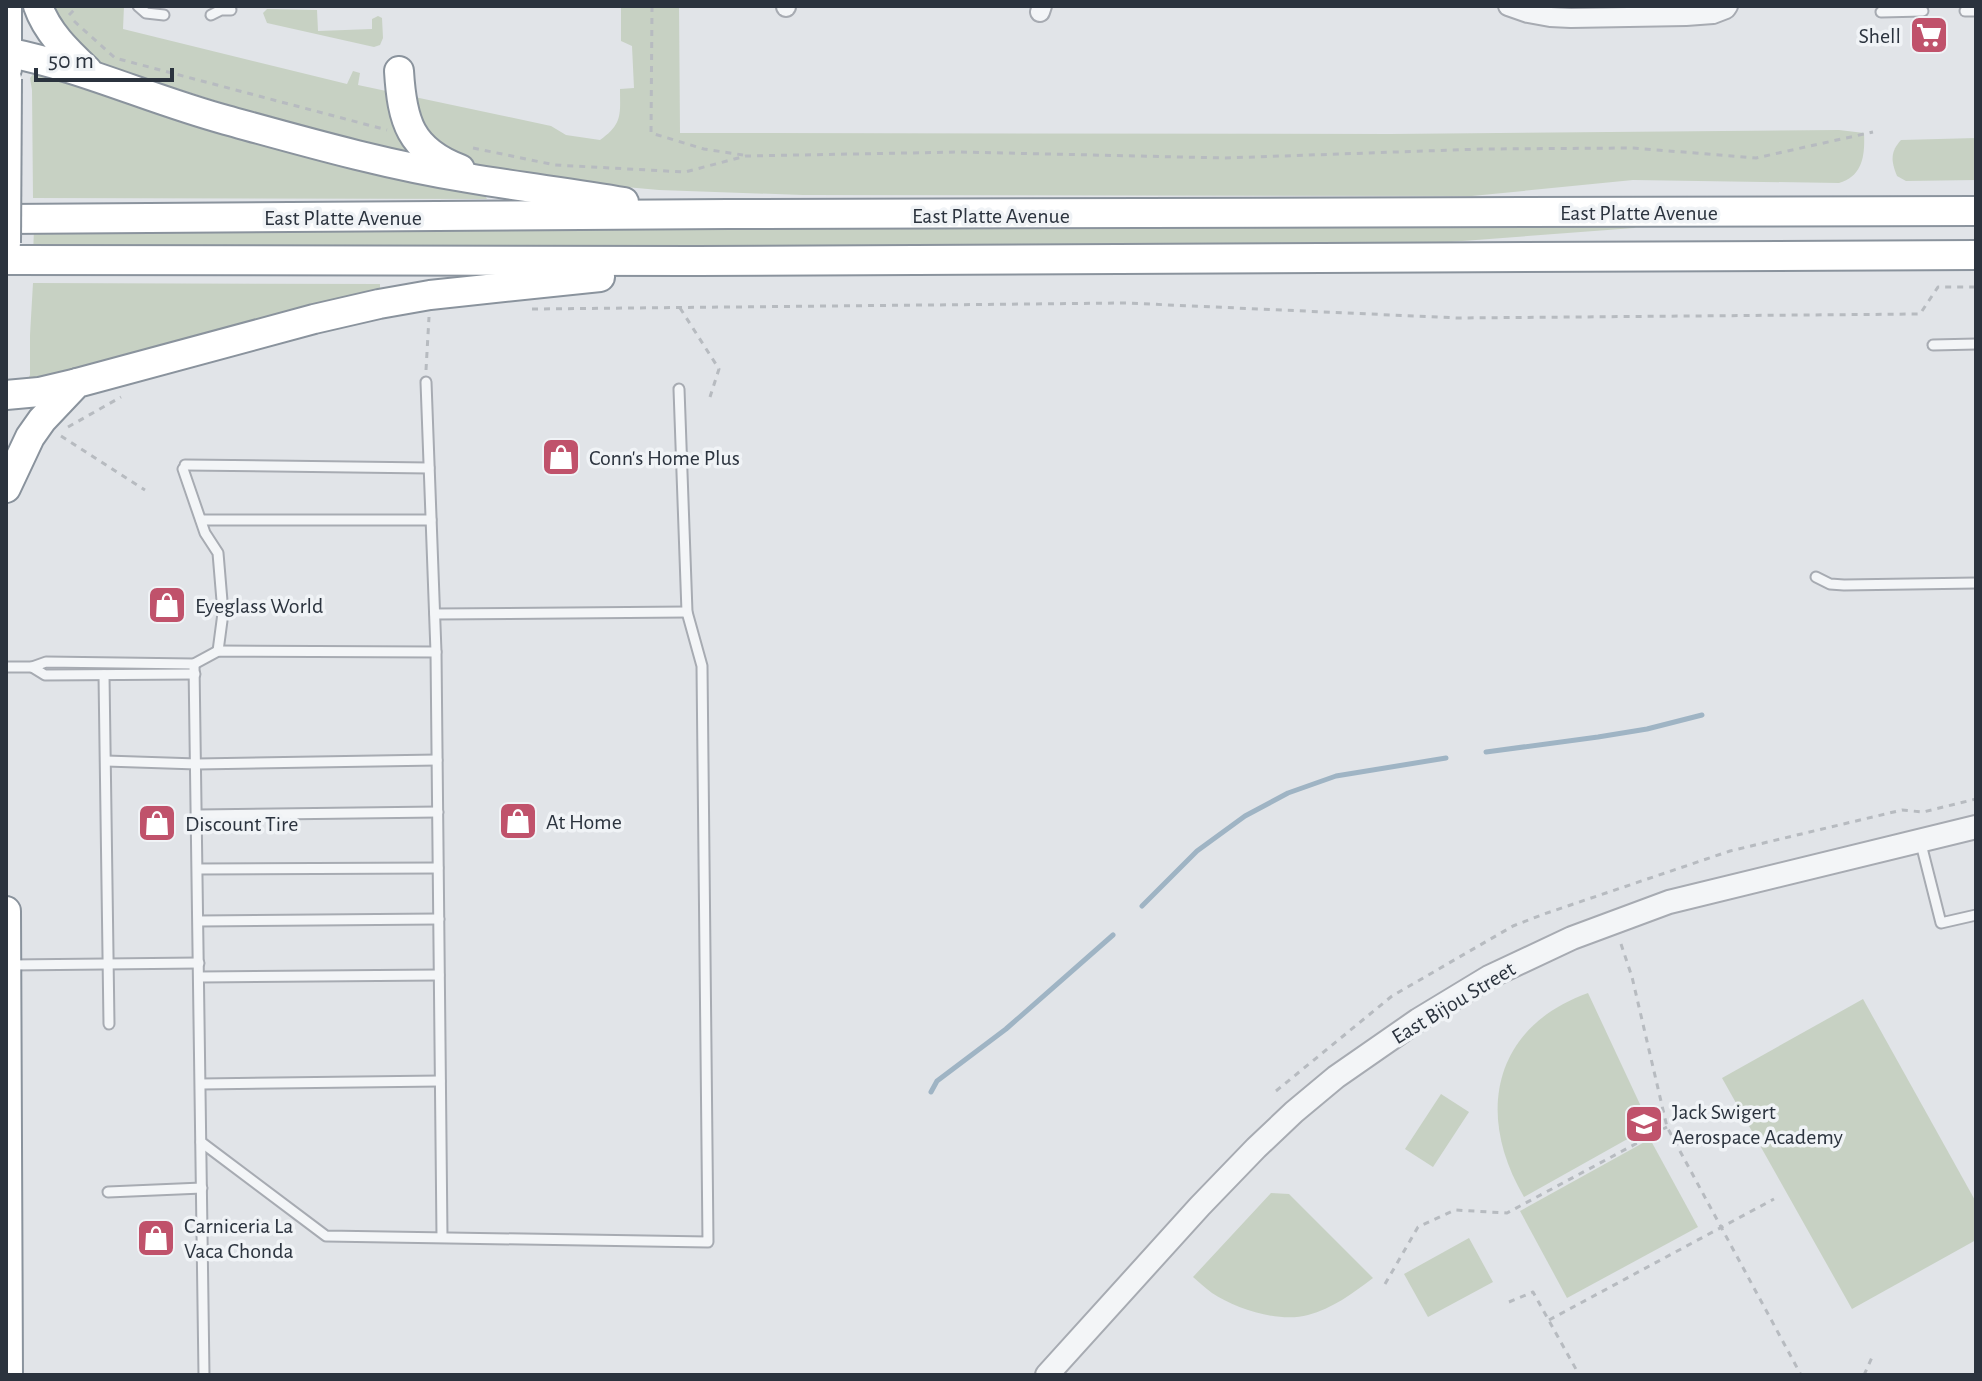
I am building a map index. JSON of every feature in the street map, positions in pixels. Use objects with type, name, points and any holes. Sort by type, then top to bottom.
[{"type":"highway","points":[[6,243],[7,6]]},
{"type":"highway","points":[[38,6],[48,28],[90,73]]},
{"type":"highway","points":[[6,52],[90,73],[206,114],[391,163],[636,203],[728,214]]},
{"type":"highway","points":[[399,71],[401,103],[406,120],[420,144],[454,167],[491,181]]},
{"type":"highway","name":"East Platte Avenue","points":[[6,219],[1976,211]]},
{"type":"highway","name":"East Platte Avenue","points":[[6,260],[697,261],[1976,255]]},
{"type":"highway","points":[[6,395],[39,392],[77,383],[379,304],[430,295],[635,273],[697,261]]},
{"type":"highway","points":[[6,488],[30,437],[77,383]]},
{"type":"highway","points":[[6,911],[8,1375]]},
{"type":"street","points":[[1508,6],[1528,13],[1571,18],[1713,14],[1728,6]]},
{"type":"street","name":"East Bijou Street","points":[[1047,1375],[1256,1148],[1336,1077],[1418,1020],[1503,971],[1572,938],[1669,902],[1976,827]]},
{"type":"lane","points":[[138,6],[146,13],[164,15]]},
{"type":"lane","points":[[1881,12],[1923,11]]},
{"type":"lane","points":[[1965,11],[1976,11]]},
{"type":"lane","points":[[1933,345],[1976,344]]},
{"type":"lane","points":[[426,382],[436,652],[442,1237]]},
{"type":"lane","points":[[201,1142],[326,1236],[708,1242],[702,666],[687,612],[679,389]]},
{"type":"lane","points":[[218,651],[223,613],[218,553],[205,533],[184,467],[429,468]]},
{"type":"lane","points":[[201,520],[431,520]]},
{"type":"lane","points":[[1816,577],[1830,584],[1844,585],[1976,583]]},
{"type":"lane","points":[[435,614],[687,612]]},
{"type":"lane","points":[[32,667],[45,675],[104,675],[194,669],[218,651],[436,652]]},
{"type":"lane","points":[[6,667],[32,667],[46,662],[194,669]]},
{"type":"lane","points":[[194,669],[204,1375]]},
{"type":"lane","points":[[104,675],[109,1024]]},
{"type":"lane","points":[[106,761],[197,764],[437,760]]},
{"type":"lane","points":[[198,815],[438,812]]},
{"type":"lane","points":[[1920,840],[1941,923],[1976,915]]},
{"type":"lane","points":[[198,869],[438,868]]},
{"type":"lane","points":[[199,921],[439,919]]},
{"type":"lane","points":[[6,965],[199,963]]},
{"type":"lane","points":[[200,977],[439,975]]},
{"type":"lane","points":[[201,1084],[440,1081]]},
{"type":"lane","points":[[108,1192],[202,1188]]},
{"type":"path","points":[[652,6],[651,133],[704,149],[746,156],[960,152],[1225,158],[1482,149],[1633,148],[1756,158],[1873,132]]},
{"type":"path","points":[[67,16],[115,58],[415,136]]},
{"type":"path","points":[[461,146],[555,165],[685,172],[746,156]]},
{"type":"path","points":[[521,309],[1126,303],[1458,318],[1920,314],[1938,287],[1976,287]]},
{"type":"path","points":[[680,308],[719,369],[710,397]]},
{"type":"path","points":[[426,382],[429,317]]},
{"type":"path","points":[[124,395],[59,434],[145,490]]},
{"type":"path","points":[[1621,944],[1632,977],[1667,1127],[1801,1375]]},
{"type":"path","points":[[1385,1284],[1418,1227],[1455,1210],[1507,1213],[1667,1127]]},
{"type":"path","points":[[1549,1320],[1774,1199]]},
{"type":"path","points":[[1434,1214],[1436,1219]]},
{"type":"path","points":[[1509,1302],[1533,1292],[1577,1371]]},
{"type":"path","points":[[1864,1375],[1873,1355]]},
{"type":"green space","points":[[50,6],[124,6],[123,29],[347,84],[353,71],[360,73],[358,85],[551,126],[566,135],[600,140],[613,129],[619,118],[620,89],[634,88],[632,46],[621,41],[621,6],[679,6],[680,133],[1390,134],[1839,130],[1864,133],[1864,149],[1858,170],[1839,183],[1633,180],[1472,196],[803,195],[659,190],[525,178],[435,162],[270,118],[106,66],[70,40]]},
{"type":"green space","points":[[267,9],[317,10],[318,31],[372,29],[372,19],[378,16],[382,18],[383,38],[380,45],[374,47],[267,23],[263,13]]},
{"type":"green space","points":[[42,72],[484,194],[487,199],[33,198],[30,78],[34,73]]},
{"type":"green space","points":[[1976,138],[1976,180],[1906,181],[1897,176],[1893,157],[1901,140]]},
{"type":"green space","points":[[1641,224],[1634,228],[1356,249],[33,256],[34,228]]},
{"type":"green space","points":[[33,283],[380,284],[380,292],[152,352],[27,381],[30,375]]},
{"type":"green space","points":[[1588,993],[1645,1115],[1640,1132],[1524,1197],[1509,1166],[1500,1135],[1498,1105],[1502,1077],[1513,1051],[1531,1028],[1556,1008]]},
{"type":"green space","points":[[1863,999],[1976,1202],[1976,1240],[1852,1309],[1722,1078]]},
{"type":"green space","points":[[1441,1094],[1469,1112],[1433,1167],[1405,1149]]},
{"type":"green space","points":[[1650,1139],[1698,1227],[1567,1298],[1520,1211]]},
{"type":"green space","points":[[1271,1193],[1289,1194],[1373,1278],[1334,1305],[1297,1317],[1271,1316],[1245,1309],[1207,1289],[1193,1277]]},
{"type":"green space","points":[[1469,1238],[1493,1282],[1428,1317],[1404,1274]]},
{"type":"waterway","points":[[1486,752],[1647,729],[1702,715]]},
{"type":"waterway","points":[[1142,906],[1197,851],[1245,816],[1288,793],[1336,776],[1446,758]]},
{"type":"waterway","points":[[931,1092],[937,1081],[1006,1029],[1113,935]]},
{"type":"place","name":"Shell","points":[[1929,35]]},
{"type":"place","name":"Conn's Home Plus","points":[[561,457]]},
{"type":"place","name":"Eyeglass World","points":[[167,605]]},
{"type":"place","name":"At Home","points":[[518,821]]},
{"type":"place","name":"Discount Tire","points":[[157,823]]},
{"type":"place","name":"Jack Swigert Aerospace Academy","points":[[1644,1124]]},
{"type":"place","name":"Carniceria La Vaca Chonda","points":[[156,1238]]}]
